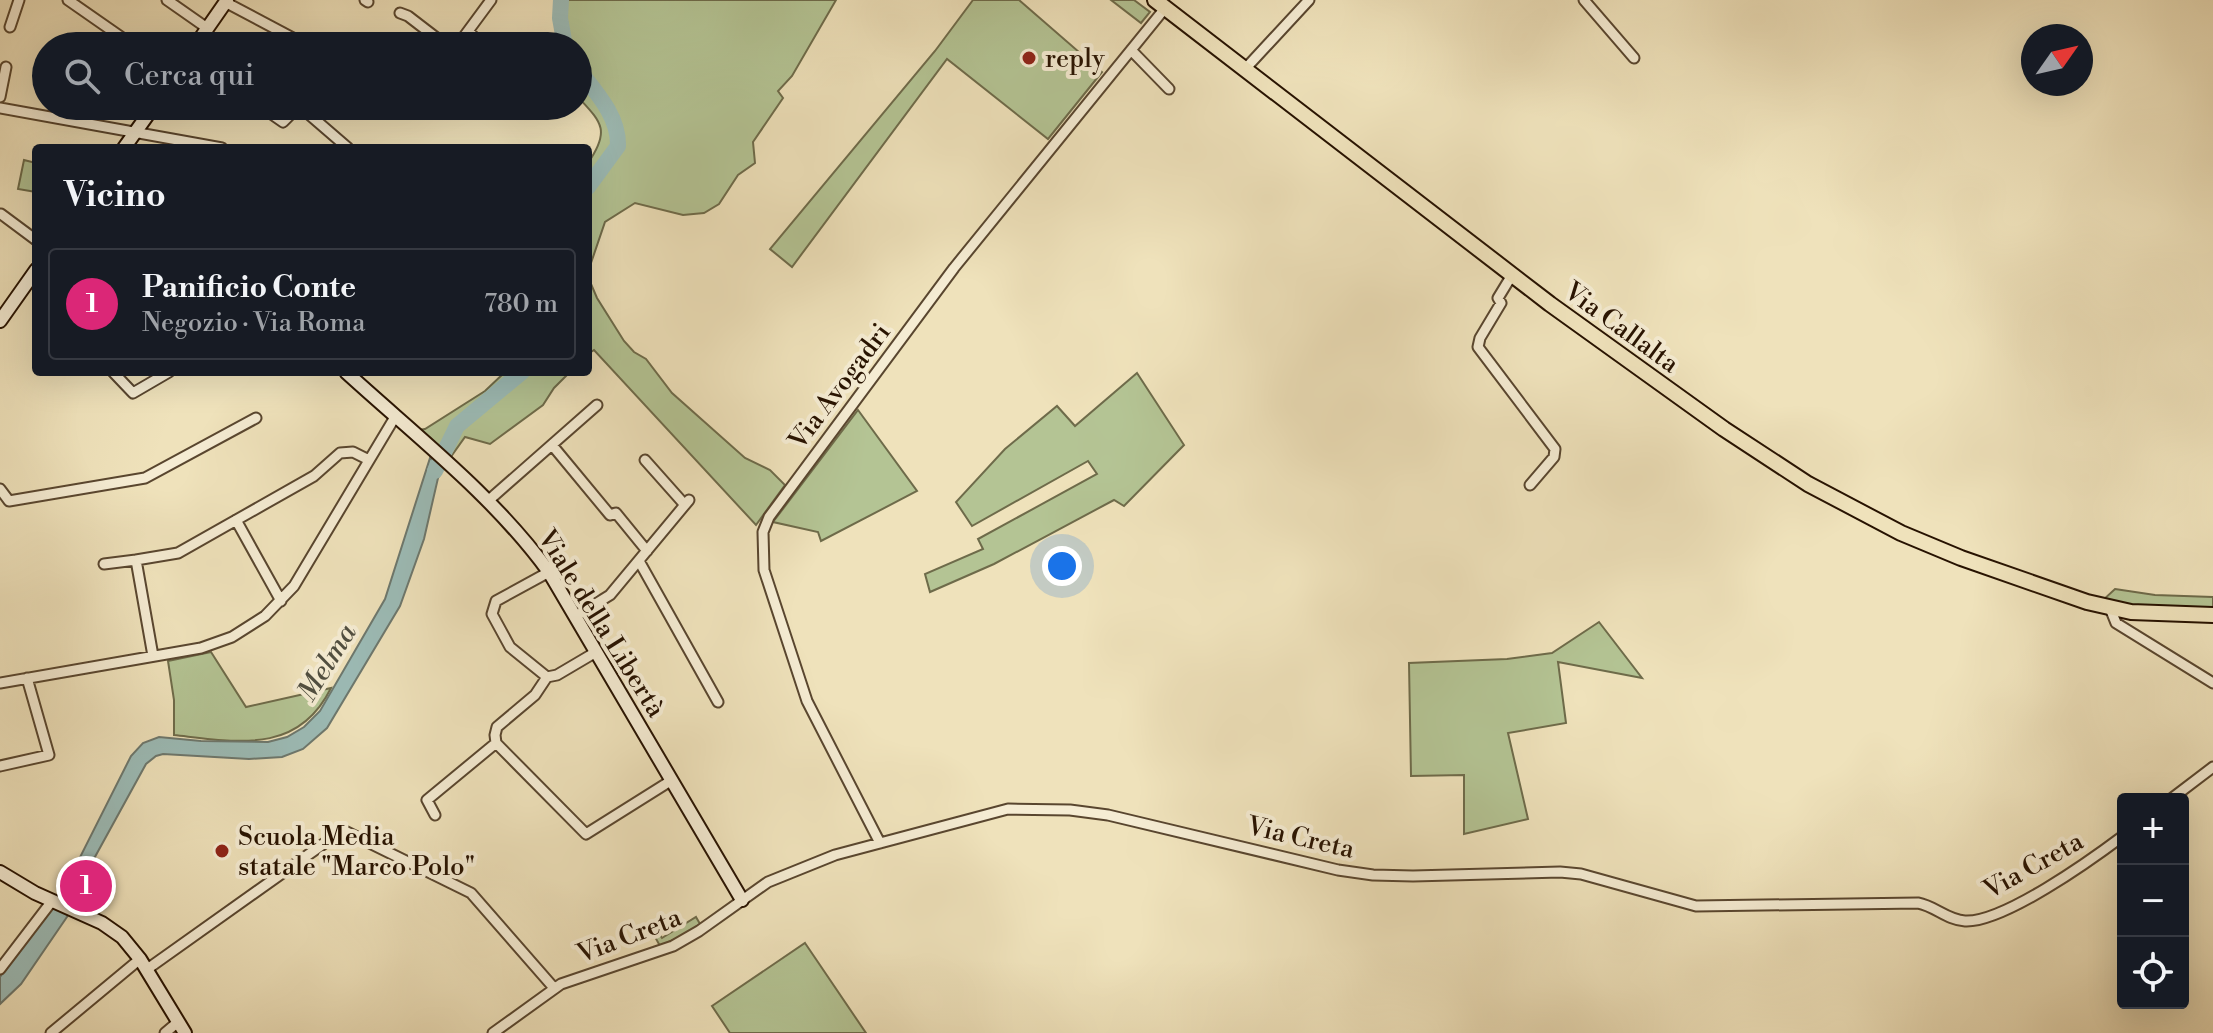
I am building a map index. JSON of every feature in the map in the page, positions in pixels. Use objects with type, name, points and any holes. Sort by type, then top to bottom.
[{"type":"main road","name":"Via Callalta","points":[[1161,4],[1512,275],[1724,429],[1819,490],[1901,533],[1961,558],[2110,608],[2213,615]]},
{"type":"street","points":[[10,27],[19,0]]},
{"type":"street","points":[[68,0],[114,32]]},
{"type":"street","points":[[167,0],[207,28]]},
{"type":"street","points":[[469,30],[491,0]]},
{"type":"street","points":[[1246,68],[1309,0]]},
{"type":"street","points":[[1584,0],[1634,58]]},
{"type":"street","points":[[204,32],[226,1],[282,32]]},
{"type":"street","name":"Via Avogadri","points":[[880,843],[807,701],[764,570],[763,532],[769,517],[954,268],[1131,50],[1161,4]]},
{"type":"street","points":[[400,13],[429,32]]},
{"type":"street","points":[[1131,50],[1169,89]]},
{"type":"street","points":[[0,97],[6,67]]},
{"type":"street","points":[[0,108],[32,113]]},
{"type":"street","points":[[71,120],[202,144]]},
{"type":"street","points":[[127,144],[144,120]]},
{"type":"street","points":[[316,120],[343,144]]},
{"type":"street","points":[[1,214],[32,237]]},
{"type":"street","points":[[1512,275],[1498,298],[1501,303],[1478,347],[1555,449],[1554,457],[1530,485]]},
{"type":"street","points":[[0,321],[32,287]]},
{"type":"street","points":[[117,376],[133,393],[162,376]]},
{"type":"street","name":"Viale della Libertà","points":[[350,376],[489,500],[523,535],[576,616],[742,900]]},
{"type":"street","points":[[489,500],[597,405]]},
{"type":"street","points":[[0,683],[201,648],[232,637],[265,616],[294,586],[395,417]]},
{"type":"street","points":[[0,489],[4,502],[145,478],[256,418]]},
{"type":"street","points":[[552,445],[610,515],[616,513],[647,551]]},
{"type":"street","points":[[104,564],[178,553],[314,476],[340,453],[353,452],[369,460]]},
{"type":"street","points":[[576,616],[610,595],[687,502],[645,460]]},
{"type":"street","points":[[236,520],[281,601]]},
{"type":"street","points":[[136,560],[153,656]]},
{"type":"street","points":[[639,561],[718,702]]},
{"type":"street","points":[[547,677],[510,647],[492,614],[496,601],[549,572]]},
{"type":"street","name":"Via Callalta","points":[[2110,608],[2116,623],[2213,683]]},
{"type":"street","points":[[596,652],[557,675],[547,677],[535,695],[497,727],[496,743],[586,834],[672,780]]},
{"type":"street","points":[[0,766],[49,755],[27,678]]},
{"type":"street","points":[[435,815],[427,800],[496,743]]},
{"type":"street","points":[[2179,793],[2213,767]]},
{"type":"street","name":"Via Creta","points":[[493,1033],[554,988],[673,946],[768,882],[793,870],[835,855],[1008,809],[1070,810],[1137,820],[1338,870],[1373,875],[1560,872],[1581,874],[1696,906],[1918,903],[1967,921],[1993,915],[2018,903],[2117,840]]},
{"type":"street","points":[[51,1033],[143,964],[343,830],[471,893],[554,988]]},
{"type":"street","points":[[0,872],[114,931],[143,964],[182,1027],[165,1033]]},
{"type":"street","points":[[0,969],[52,901]]},
{"type":"green space","points":[[558,0],[836,0],[792,76],[778,91],[783,98],[753,142],[755,163],[738,175],[719,204],[704,213],[683,215],[635,203],[605,222],[592,260],[592,157],[601,134],[592,113],[592,32],[558,32]]},
{"type":"green space","points":[[973,0],[1019,0],[1102,72],[1048,139],[947,59],[792,267],[770,249],[935,51]]},
{"type":"green space","points":[[1111,0],[1134,0],[1150,12],[1141,23]]},
{"type":"green space","points":[[24,160],[32,162],[32,191],[18,189]]},
{"type":"green space","points":[[592,286],[624,341],[646,359],[672,393],[745,458],[770,470],[785,485],[756,525],[592,351]]},
{"type":"green space","points":[[1137,373],[1184,445],[1124,506],[1114,500],[994,564],[930,592],[925,574],[983,549],[978,539],[1097,474],[1088,461],[972,526],[956,502],[1005,449],[1057,406],[1075,426]]},
{"type":"green space","points":[[501,376],[566,376],[543,405],[490,444],[465,437],[450,458],[418,430],[425,429],[485,391]]},
{"type":"green space","points":[[858,410],[917,491],[821,541],[818,532],[773,522]]},
{"type":"green space","points":[[2115,589],[2155,595],[2213,597],[2213,612],[2156,609],[2102,601]]},
{"type":"green space","points":[[1599,622],[1642,678],[1558,662],[1566,723],[1508,733],[1528,819],[1464,834],[1464,775],[1411,776],[1409,663],[1507,659],[1552,653]]},
{"type":"green space","points":[[211,652],[246,707],[331,688],[317,710],[301,725],[283,734],[243,741],[174,735],[174,700],[168,661]]},
{"type":"green space","points":[[696,917],[700,924],[660,946],[654,935],[658,932],[662,938]]},
{"type":"green space","points":[[805,943],[866,1033],[730,1033],[712,1006]]},
{"type":"water","points":[[430,458],[443,469],[438,478],[424,539],[400,606],[327,728],[303,749],[282,757],[156,756],[146,764],[79,886],[74,901],[61,895],[131,756],[143,743],[159,737],[268,742],[287,737],[304,727],[320,711],[385,599]]},
{"type":"water","points":[[53,907],[69,914],[21,984],[0,1004],[0,977]]},
{"type":"waterway","name":"Melma","points":[[561,0],[562,32]]},
{"type":"waterway","name":"Melma","points":[[592,87],[615,124],[618,146],[592,182]]},
{"type":"waterway","name":"Melma","points":[[435,471],[457,426],[517,376]]},
{"type":"place","name":"reply","points":[[1029,58]]},
{"type":"place","name":"Scuola Media statale \"Marco Polo\"","points":[[222,851]]},
{"type":"place","name":"Panificio Conte","points":[[86,886]]}]
